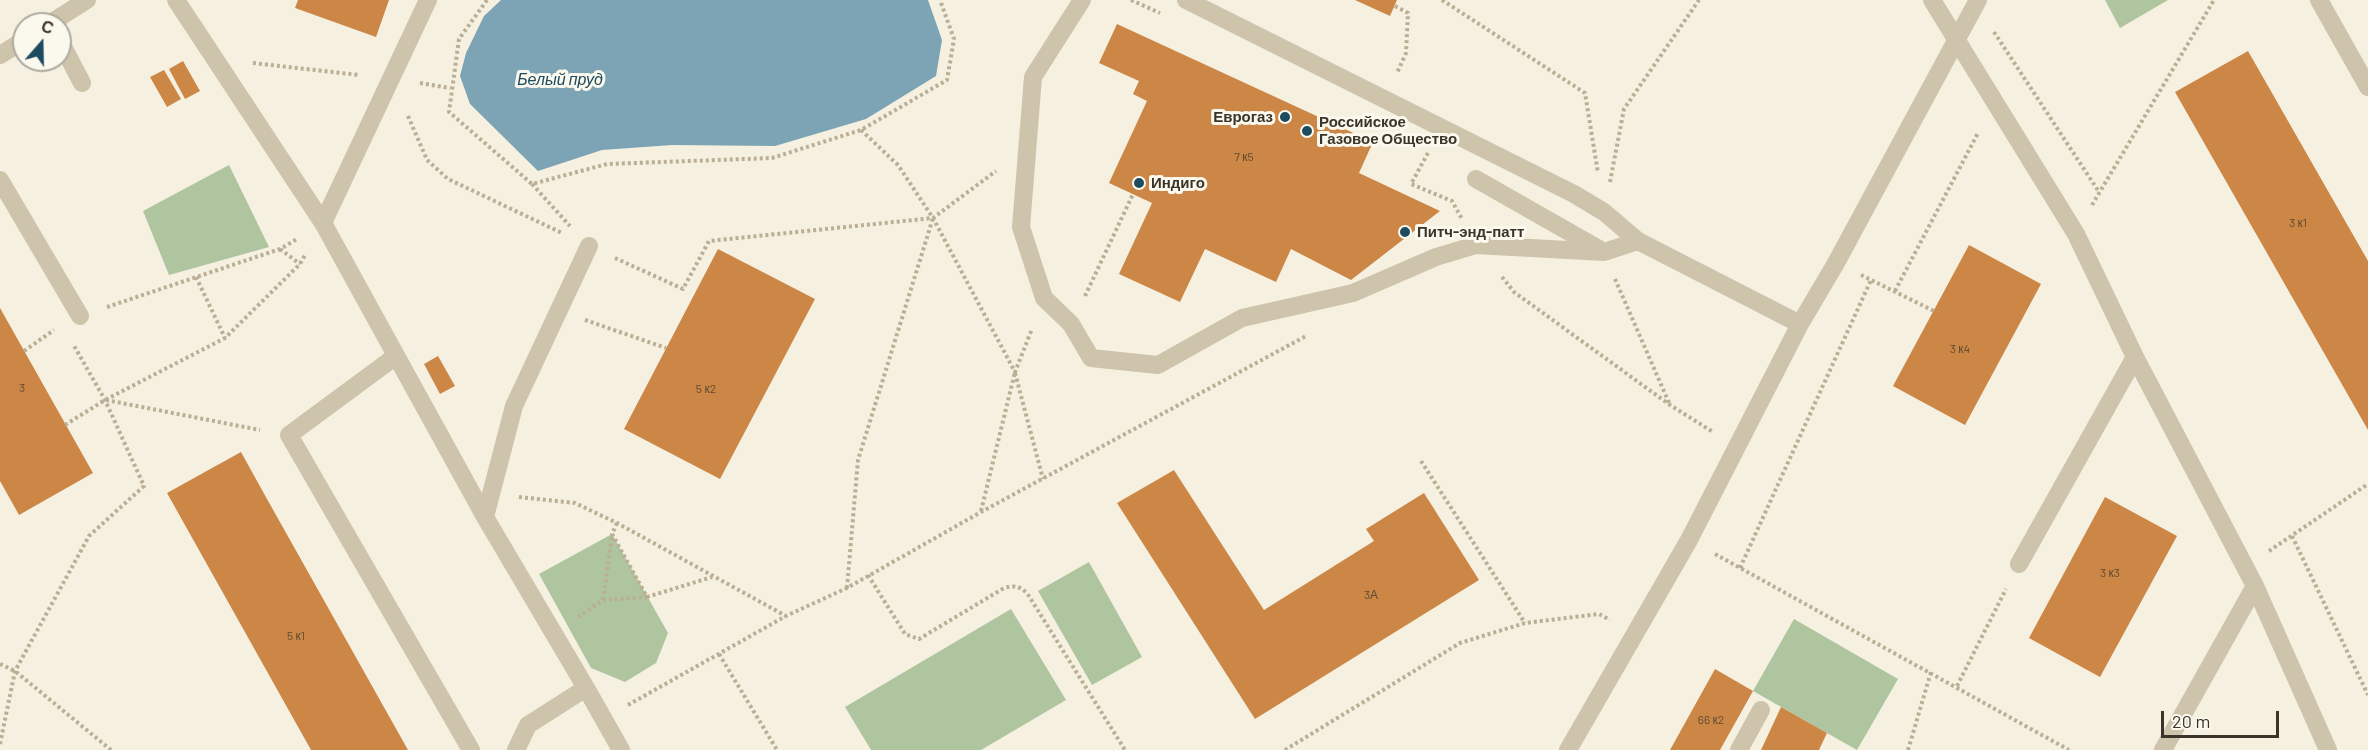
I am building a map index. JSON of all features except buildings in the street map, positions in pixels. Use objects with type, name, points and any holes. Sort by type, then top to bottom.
[{"type":"lane","points":[[68,12],[87,0]]},
{"type":"lane","points":[[176,0],[217,58],[323,223],[485,517],[621,750]]},
{"type":"lane","points":[[323,223],[428,0]]},
{"type":"lane","points":[[1082,0],[1033,76],[1025,148],[1021,227],[1044,298],[1071,324],[1091,358],[1158,365],[1242,318],[1353,293],[1436,257],[1476,245],[1604,252],[1638,241]]},
{"type":"lane","points":[[1186,0],[1605,212],[1638,241],[1800,324]]},
{"type":"lane","points":[[1932,0],[2076,234],[2135,357],[2246,567],[2328,750]]},
{"type":"lane","points":[[2319,0],[2368,87]]},
{"type":"lane","points":[[1568,750],[1689,540],[1800,324],[1836,263],[1977,2]]},
{"type":"lane","points":[[72,64],[82,83]]},
{"type":"lane","points":[[1476,179],[1604,252]]},
{"type":"lane","points":[[0,180],[80,316]]},
{"type":"lane","points":[[485,517],[514,406],[589,246]]},
{"type":"lane","points":[[396,357],[289,435],[471,750]]},
{"type":"lane","points":[[2019,564],[2135,357]]},
{"type":"lane","points":[[2163,750],[2255,586]]},
{"type":"lane","points":[[516,750],[528,724],[586,688]]},
{"type":"lane","points":[[1739,750],[1761,710]]},
{"type":"path","points":[[488,0],[459,39],[449,112],[532,184],[589,246]]},
{"type":"path","points":[[532,184],[608,165],[772,158],[861,130],[947,80],[954,39],[940,0]]},
{"type":"path","points":[[1131,0],[1161,14]]},
{"type":"path","points":[[1443,0],[1585,93],[1605,212]]},
{"type":"path","points":[[1605,212],[1624,109],[1699,0]]},
{"type":"path","points":[[2076,234],[2214,0]]},
{"type":"path","points":[[1977,2],[2099,192]]},
{"type":"path","points":[[1395,6],[1408,13],[1406,53]]},
{"type":"path","points":[[217,58],[392,79],[427,160],[448,179],[683,289],[709,241],[933,218],[1025,148]]},
{"type":"path","points":[[1895,291],[1995,101]]},
{"type":"path","points":[[861,130],[898,165],[933,218],[1015,372],[1043,479]]},
{"type":"path","points":[[1411,184],[1452,201]]},
{"type":"path","points":[[1071,324],[1133,194]]},
{"type":"path","points":[[847,588],[858,460],[933,218]]},
{"type":"path","points":[[24,351],[62,325],[80,316],[280,249],[323,223]]},
{"type":"path","points":[[65,425],[105,400],[225,338],[300,264],[323,223]]},
{"type":"path","points":[[1476,245],[1514,292],[1670,405],[1737,447]]},
{"type":"path","points":[[280,249],[300,264]]},
{"type":"path","points":[[1604,252],[1670,405]]},
{"type":"path","points":[[1836,263],[1934,311]]},
{"type":"path","points":[[196,277],[225,338]]},
{"type":"path","points":[[1740,568],[1870,280]]},
{"type":"path","points":[[981,512],[1015,372],[1044,298]]},
{"type":"path","points":[[558,311],[666,348]]},
{"type":"path","points":[[0,744],[15,671],[88,536],[144,486],[105,400],[62,325]]},
{"type":"path","points":[[604,719],[786,616],[847,588],[981,512],[1311,334]]},
{"type":"path","points":[[105,400],[289,435]]},
{"type":"path","points":[[1422,462],[1525,623]]},
{"type":"path","points":[[2246,567],[2368,484]]},
{"type":"path","points":[[492,494],[574,503],[617,523],[786,616]]},
{"type":"path","points":[[603,600],[612,534],[617,523]]},
{"type":"path","points":[[612,534],[647,597]]},
{"type":"path","points":[[2292,536],[2368,695]]},
{"type":"path","points":[[1689,540],[1957,686],[2069,750]]},
{"type":"path","points":[[1957,686],[2019,564]]},
{"type":"path","points":[[868,575],[905,634],[919,639],[1004,588],[1021,587],[1125,750]]},
{"type":"path","points":[[576,618],[603,600],[647,597],[713,576]]},
{"type":"path","points":[[1285,750],[1452,647],[1525,623],[1599,614],[1613,622]]},
{"type":"path","points":[[718,654],[777,750]]},
{"type":"path","points":[[0,664],[15,671],[111,750]]},
{"type":"path","points":[[1908,750],[1931,672]]},
{"type":"green space","points":[[2105,0],[2168,0],[2120,28]]},
{"type":"green space","points":[[229,165],[269,247],[169,275],[143,211]]},
{"type":"green space","points":[[612,534],[668,633],[656,663],[625,682],[591,668],[539,574]]},
{"type":"green space","points":[[1089,562],[1142,657],[1092,685],[1038,591]]},
{"type":"green space","points":[[1011,609],[1066,700],[981,750],[871,750],[845,707]]},
{"type":"green space","points":[[1794,619],[1898,679],[1857,750],[1753,691]]},
{"type":"water","name":"Белый пруд","points":[[501,0],[928,0],[942,40],[936,76],[866,119],[775,146],[672,145],[602,150],[538,171],[470,104],[460,76],[466,53],[484,16]]},
{"type":"place","name":"Еврогаз","points":[[1285,117]]},
{"type":"place","name":"Российское Газовое Общество","points":[[1307,131]]},
{"type":"place","name":"Индиго","points":[[1139,183]]},
{"type":"place","name":"Питч-энд-патт","points":[[1405,232]]}]
